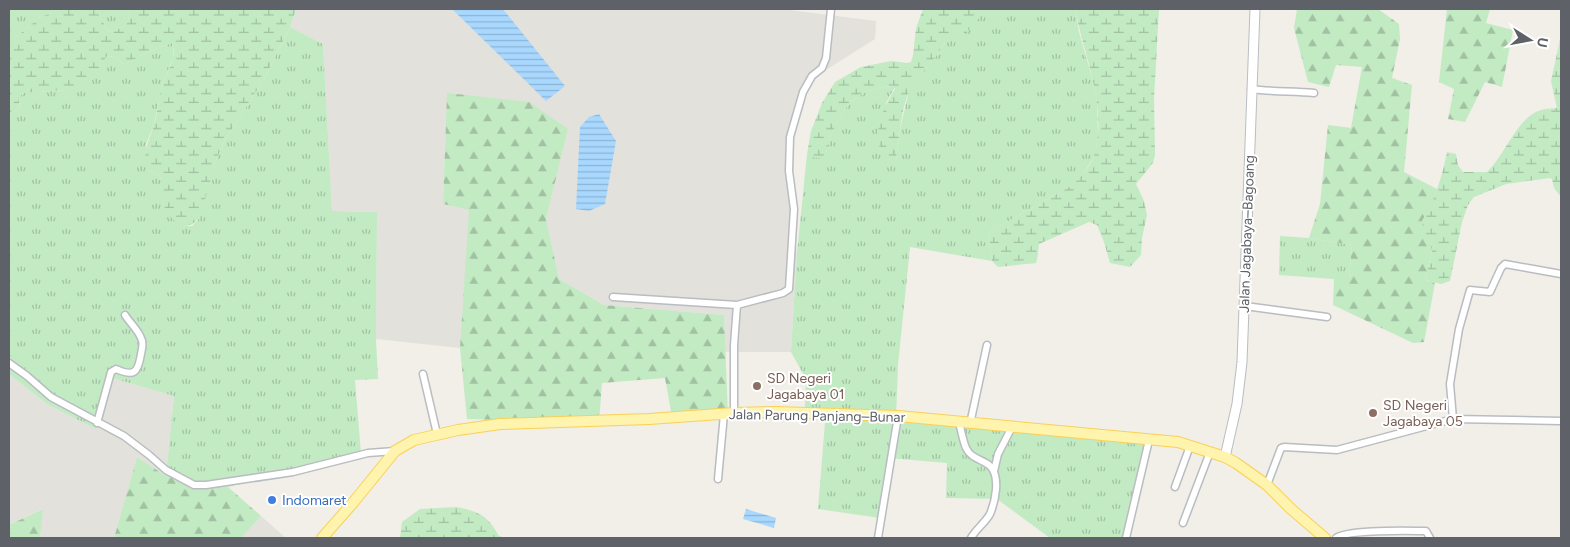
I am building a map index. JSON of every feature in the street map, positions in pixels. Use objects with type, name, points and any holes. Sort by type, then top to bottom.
[{"type":"main road","name":"Jalan Parung Panjang–Bunar","points":[[322,538],[395,452],[414,440],[437,434],[500,424],[649,419],[729,413],[826,413],[898,416],[1178,442],[1225,457],[1236,463],[1267,485],[1291,509],[1325,538]]},
{"type":"street","points":[[614,297],[737,305],[789,290],[794,209],[790,171],[790,137],[803,92],[812,76],[822,68],[826,58],[831,9]]},
{"type":"street","name":"Jalan Jagabaya–Bagoang","points":[[1225,457],[1237,404],[1245,306],[1255,9]]},
{"type":"street","points":[[1251,90],[1280,93],[1288,90],[1314,93]]},
{"type":"street","points":[[1453,419],[1450,384],[1459,329],[1470,290],[1490,292],[1501,268],[1505,264],[1561,274]]},
{"type":"street","points":[[718,479],[729,413],[737,305]]},
{"type":"street","points":[[1245,306],[1327,317]]},
{"type":"street","points":[[97,423],[111,372],[116,369],[126,374],[133,373],[137,370],[140,362],[143,347],[142,340],[125,315]]},
{"type":"street","points":[[970,424],[988,344]]},
{"type":"street","points":[[9,363],[51,397],[124,436],[149,454],[166,470],[194,485],[206,485],[293,472],[368,453],[395,452]]},
{"type":"street","points":[[423,374],[437,434]]},
{"type":"street","points":[[878,538],[898,416]]},
{"type":"street","points":[[1267,485],[1281,448],[1284,446],[1337,450],[1453,419],[1561,421]]},
{"type":"street","points":[[959,422],[966,449],[976,459],[989,465],[994,471]]},
{"type":"street","points":[[971,538],[975,530],[991,512],[996,487],[994,471],[998,454],[1012,427]]},
{"type":"street","points":[[1126,538],[1149,440]]},
{"type":"street","points":[[1175,487],[1190,446]]},
{"type":"street","points":[[1183,523],[1210,452]]},
{"type":"street","points":[[1336,538],[1353,533],[1426,531],[1430,538]]},
{"type":"shaded area","points":[[296,9],[782,9],[876,21],[875,39],[810,80],[786,153],[797,253],[791,352],[725,352],[724,315],[604,305],[559,279],[546,219],[568,129],[447,93],[443,204],[470,210],[460,348],[376,339],[377,212],[332,211],[323,44],[290,27]]},
{"type":"shaded area","points":[[9,374],[47,404],[96,429],[109,377],[174,396],[166,476],[137,457],[114,538],[40,538],[42,509],[9,525]]},
{"type":"shaded area","points":[[261,516],[286,538],[241,538]]},
{"type":"green space","points":[[9,9],[62,9],[40,17],[9,43]]},
{"type":"green space","points":[[62,9],[97,9],[108,32],[125,26],[130,9],[296,9],[290,27],[264,79],[225,140],[215,163],[201,214],[192,224],[182,225],[177,223],[168,214],[163,201],[160,176],[147,169],[145,156],[161,92],[173,59],[172,43],[145,53],[125,65],[115,57],[107,56],[103,62],[101,76],[77,87],[65,90],[23,93],[18,98],[20,107],[9,115],[9,43],[40,17]]},
{"type":"green space","points":[[97,9],[130,9],[127,23],[122,28],[108,32]]},
{"type":"green space","points":[[923,9],[987,9],[964,35],[951,38],[945,43],[911,87],[902,116],[896,160],[888,163],[883,162],[878,139],[883,113],[895,89],[889,86],[864,93],[847,106],[836,125],[825,156],[819,158],[808,157],[811,131],[822,103],[835,82],[861,67],[891,61],[911,62],[916,28]]},
{"type":"green space","points":[[987,9],[1075,9],[1097,102],[1098,138],[1095,155],[1080,179],[1071,186],[989,232],[992,261],[910,247],[898,365],[896,417],[1146,438],[1124,538],[1050,538],[997,499],[946,498],[947,463],[889,458],[880,518],[818,509],[826,410],[805,407],[806,379],[791,352],[797,253],[807,154],[809,157],[825,156],[836,125],[847,106],[864,93],[890,86],[895,87],[886,103],[896,160],[900,130],[909,90],[915,80],[934,59],[948,38]]},
{"type":"green space","points":[[1075,9],[1159,9],[1154,98],[1155,155],[1153,163],[1136,184],[1144,201],[1147,215],[1142,238],[1141,255],[1130,267],[1110,263],[1097,225],[1089,222],[1039,244],[1036,263],[998,267],[992,261],[989,232],[1071,186],[1088,167],[1095,153],[1098,135],[1096,98]]},
{"type":"green space","points":[[1297,9],[1378,9],[1399,24],[1400,39],[1392,78],[1412,85],[1404,172],[1437,189],[1432,205],[1422,221],[1432,251],[1425,280],[1435,283],[1424,342],[1413,343],[1333,305],[1334,279],[1349,279],[1352,245],[1309,238],[1320,204],[1328,125],[1351,128],[1362,67],[1336,65],[1329,87],[1308,82],[1294,28]]},
{"type":"green space","points":[[1447,9],[1490,9],[1486,23],[1513,30],[1502,87],[1485,82],[1465,122],[1448,119],[1454,89],[1439,82]]},
{"type":"green space","points":[[290,27],[323,44],[332,211],[377,212],[376,339],[378,379],[355,380],[361,454],[228,487],[166,476],[174,396],[109,377],[96,429],[47,404],[9,374],[9,115],[20,107],[18,98],[23,93],[65,90],[103,62],[107,56],[115,57],[125,65],[145,53],[172,43],[173,58],[162,86],[154,125],[146,144],[147,169],[160,176],[164,206],[188,226],[192,226],[198,220],[215,163],[225,140],[264,79]]},
{"type":"green space","points":[[1561,35],[1561,197],[1554,188],[1550,178],[1506,184],[1474,197],[1468,205],[1462,222],[1450,281],[1441,284],[1425,280],[1432,251],[1431,247],[1425,242],[1422,221],[1438,188],[1447,152],[1456,154],[1458,165],[1463,172],[1487,172],[1525,120],[1541,110],[1557,108],[1551,81]]},
{"type":"green space","points":[[447,93],[529,102],[568,129],[546,219],[559,279],[604,305],[724,315],[728,416],[673,422],[665,378],[602,383],[599,423],[467,419],[460,348],[469,210],[443,204]]},
{"type":"green space","points":[[1280,236],[1309,238],[1352,245],[1349,279],[1279,275]]},
{"type":"green space","points":[[137,457],[166,476],[228,487],[261,516],[241,538],[114,538]]},
{"type":"green space","points":[[457,507],[477,513],[487,519],[499,536],[507,538],[400,538],[402,522],[420,509]]},
{"type":"green space","points":[[43,509],[40,538],[9,538],[9,525]]},
{"type":"water","points":[[452,9],[503,9],[565,86],[546,101]]},
{"type":"water","points":[[599,114],[616,141],[605,204],[589,211],[576,209],[580,127],[589,117]]},
{"type":"water","points":[[746,509],[776,518],[774,528],[743,519]]},
{"type":"place","name":"SD Negeri Jagabaya 01","points":[[757,386]]},
{"type":"place","name":"SD Negeri Jagabaya 05","points":[[1373,413]]},
{"type":"place","name":"Indomaret","points":[[272,500]]}]
